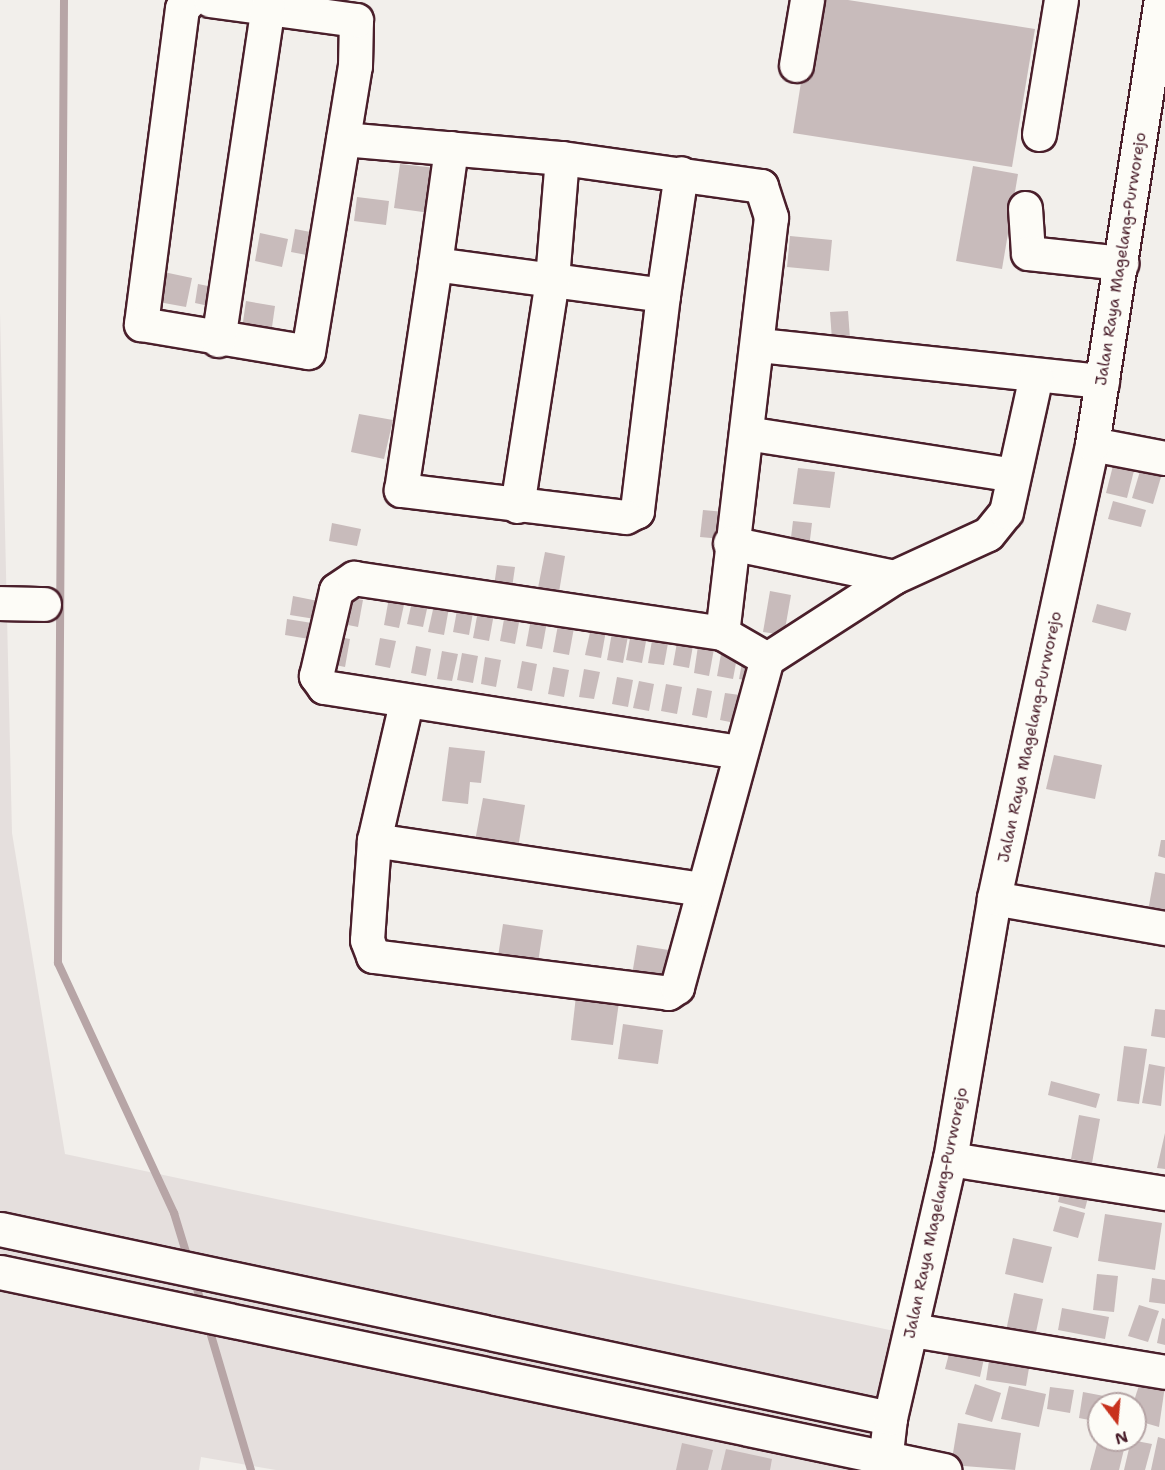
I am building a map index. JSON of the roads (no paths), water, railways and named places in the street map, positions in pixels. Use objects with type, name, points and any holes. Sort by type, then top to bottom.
[{"type":"street","points":[[190,0],[182,8],[140,313],[145,328],[218,340],[312,350],[343,139],[358,10],[268,7],[210,0]]},
{"type":"street","points":[[796,65],[807,0]]},
{"type":"street","points":[[1039,134],[1061,0]]},
{"type":"street","name":"Jalan Raya Magelang-Purworejo","points":[[886,1463],[891,1418],[950,1159],[994,898],[1092,444],[1161,0]]},
{"type":"street","points":[[218,340],[268,7]]},
{"type":"street","points":[[343,139],[562,158],[761,186],[766,194],[771,217],[759,345],[729,543],[722,633]]},
{"type":"street","points":[[451,148],[399,487],[404,492],[518,507],[625,517],[638,511],[663,295],[681,173]]},
{"type":"street","points":[[518,507],[552,279],[562,158]]},
{"type":"street","points":[[1026,208],[1028,253],[1121,262]]},
{"type":"street","points":[[435,264],[663,295]]},
{"type":"street","points":[[759,345],[1036,376],[1102,381]]},
{"type":"street","points":[[406,703],[374,840],[367,940],[379,960],[668,993],[677,987],[700,889],[767,659],[894,577],[988,534],[1005,512],[1036,376]]},
{"type":"street","points":[[746,434],[1013,475]]},
{"type":"street","points":[[1092,444],[1165,458]]},
{"type":"street","points":[[729,543],[894,577]]},
{"type":"street","points":[[739,752],[406,703],[324,687],[316,676],[336,590],[354,578],[722,633],[767,659]]},
{"type":"street","points":[[0,603],[44,604]]},
{"type":"street","points":[[374,840],[700,889]]},
{"type":"street","points":[[994,898],[1165,928]]},
{"type":"street","points":[[950,1159],[1165,1192]]},
{"type":"street","points":[[0,1229],[804,1397],[891,1418]]},
{"type":"street","points":[[0,1272],[799,1437],[886,1463],[944,1470]]},
{"type":"street","points":[[912,1330],[1165,1372]]},
{"type":"street","points":[[799,1437],[804,1397]]},
{"type":"waterway","points":[[64,0],[58,963],[174,1213],[189,1262]]},
{"type":"waterway","points":[[194,1279],[202,1305]]},
{"type":"waterway","points":[[208,1325],[251,1470]]}]
